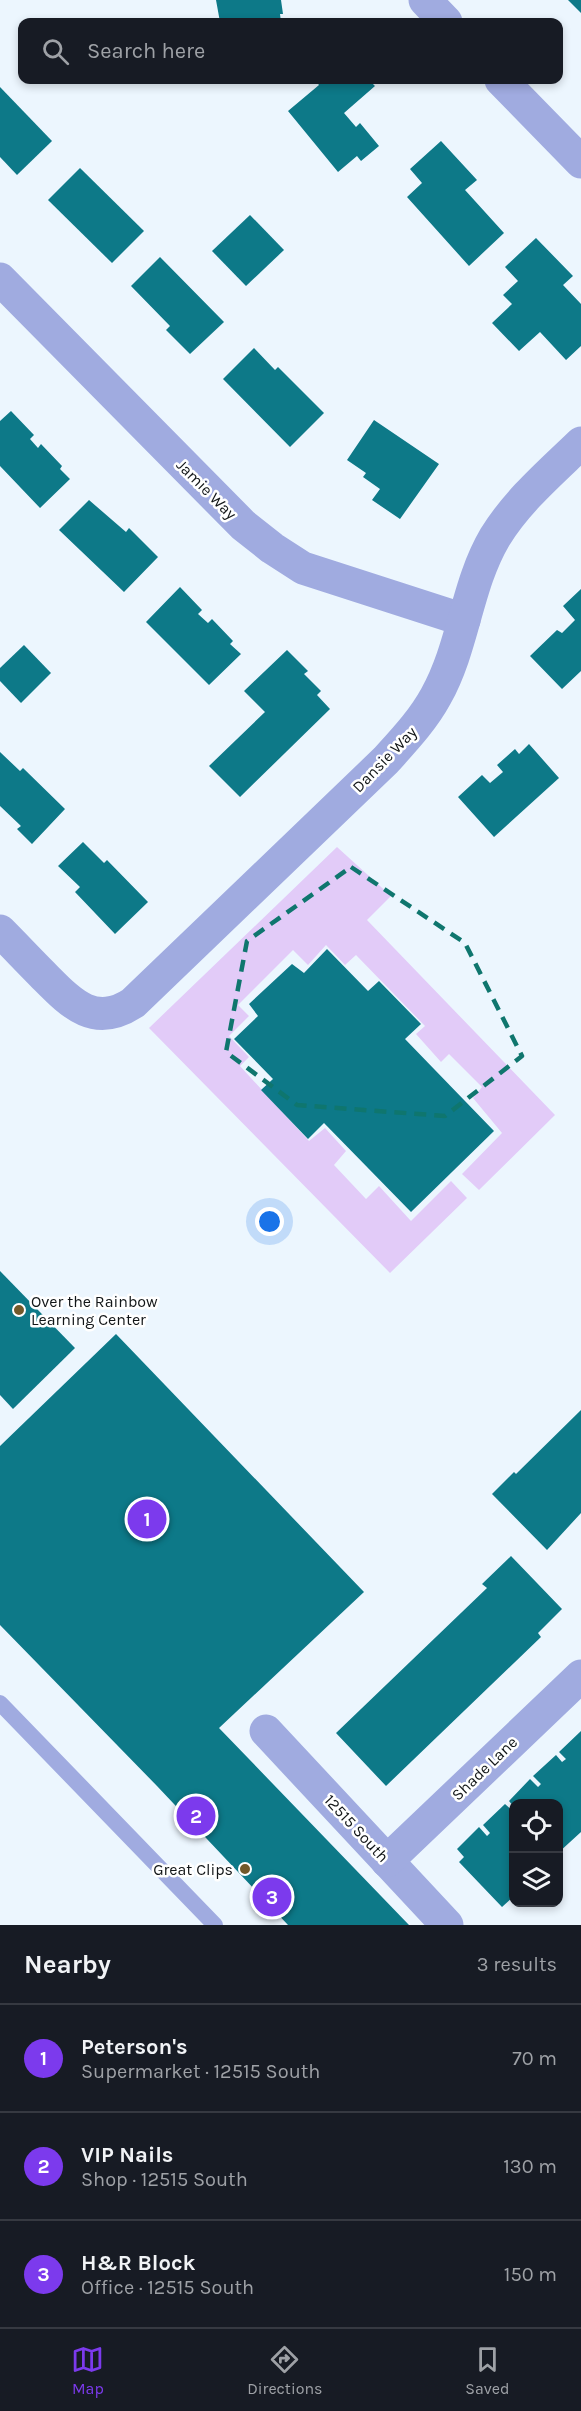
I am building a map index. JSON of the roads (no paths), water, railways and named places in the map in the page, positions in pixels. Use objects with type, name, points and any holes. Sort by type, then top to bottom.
[{"type":"street","points":[[424,0],[442,18]]},
{"type":"street","points":[[505,84],[581,162]]},
{"type":"street","name":"Jamie Way","points":[[0,279],[243,525],[272,548],[303,568],[464,620]]},
{"type":"street","name":"Dansie Way","points":[[0,931],[70,1002],[90,1012],[107,1014],[133,1003],[386,760],[418,724],[437,695],[450,664],[479,569],[495,537],[516,508],[581,443]]},
{"type":"street","name":"Shade Lane","points":[[387,1861],[581,1676]]},
{"type":"street","name":"12515 South","points":[[266,1731],[447,1925]]},
{"type":"lane","points":[[0,1702],[215,1925]]},
{"type":"place","name":"Over the Rainbow Learning Center","points":[[19,1310]]},
{"type":"place","name":"Peterson's","points":[[147,1519]]},
{"type":"place","name":"VIP Nails","points":[[196,1816]]},
{"type":"place","name":"Great Clips","points":[[245,1869]]},
{"type":"place","name":"H&R Block","points":[[272,1897]]}]
